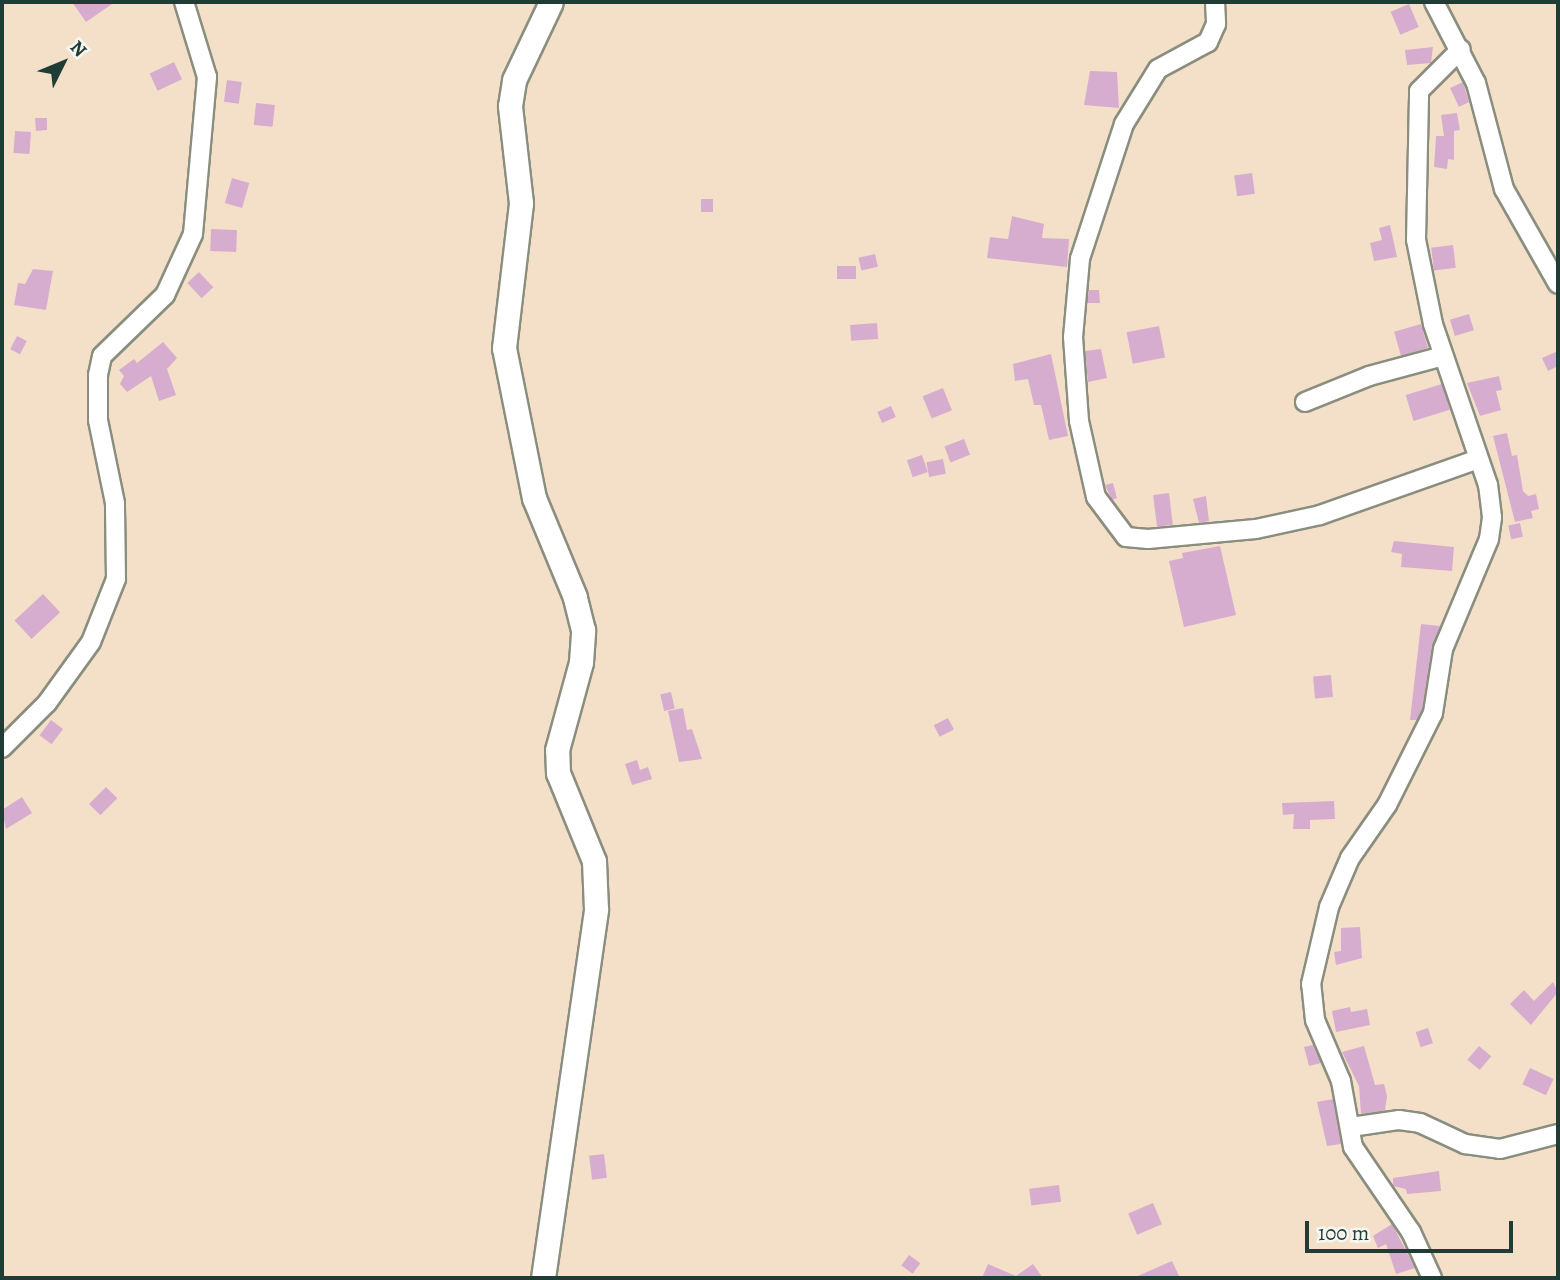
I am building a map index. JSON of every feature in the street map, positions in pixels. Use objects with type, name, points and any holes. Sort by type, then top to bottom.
[{"type":"main road","points":[[543,1278],[596,909],[594,861],[558,773],[557,750],[581,662],[583,630],[575,597],[534,498],[504,348],[521,203],[510,106],[514,80],[551,2]]},
{"type":"street","points":[[2,748],[47,703],[91,642],[116,579],[115,503],[97,410],[98,375],[102,356],[164,295],[193,234],[206,77],[184,2]]},
{"type":"street","points":[[1215,2],[1216,24],[1208,42],[1157,69],[1124,124],[1080,259],[1073,337],[1079,422],[1096,497],[1126,537],[1148,540],[1256,529],[1320,514],[1478,459]]},
{"type":"street","points":[[1434,2],[1461,49],[1485,112],[1504,189],[1558,284]]},
{"type":"street","points":[[1432,1278],[1411,1232],[1353,1147],[1341,1081],[1315,1020],[1311,984],[1329,907],[1350,858],[1387,805],[1433,713],[1443,649],[1489,539],[1491,506],[1443,356],[1416,240],[1419,92],[1427,79],[1461,49]]},
{"type":"street","points":[[1305,402],[1369,376],[1443,356]]},
{"type":"street","points":[[1351,1128],[1399,1121],[1420,1123],[1465,1144],[1500,1149],[1558,1134]]},
{"type":"building","points":[[72,2],[115,2],[86,22]]},
{"type":"building","points":[[1409,4],[1419,27],[1400,35],[1391,12]]},
{"type":"building","points":[[1433,47],[1431,63],[1407,65],[1405,50]]},
{"type":"building","points":[[174,62],[182,79],[158,91],[150,73]]},
{"type":"building","points":[[1090,71],[1117,72],[1119,108],[1084,105]]},
{"type":"building","points":[[227,80],[242,82],[239,104],[224,102]]},
{"type":"building","points":[[1463,82],[1469,102],[1459,107],[1450,88]]},
{"type":"building","points":[[256,103],[275,105],[273,127],[254,125]]},
{"type":"building","points":[[1457,113],[1460,130],[1454,131],[1454,160],[1448,159],[1447,169],[1434,167],[1436,136],[1444,136],[1441,115]]},
{"type":"building","points":[[35,118],[47,118],[47,130],[36,131]]},
{"type":"building","points":[[15,131],[31,132],[29,154],[13,153]]},
{"type":"building","points":[[1252,173],[1255,194],[1237,196],[1234,176]]},
{"type":"building","points":[[232,178],[249,183],[242,208],[225,203]]},
{"type":"building","points":[[701,199],[713,199],[713,212],[701,212]]},
{"type":"building","points":[[1012,216],[1044,224],[1042,238],[1069,239],[1067,267],[987,258],[990,237],[1008,239]]},
{"type":"building","points":[[1390,225],[1397,257],[1374,261],[1370,243],[1382,240],[1379,228]]},
{"type":"building","points":[[211,229],[237,230],[236,252],[210,251]]},
{"type":"building","points":[[1453,245],[1456,268],[1434,271],[1431,248]]},
{"type":"building","points":[[875,254],[878,267],[861,270],[858,258]]},
{"type":"building","points":[[837,266],[856,266],[856,279],[837,279]]},
{"type":"building","points":[[33,269],[53,271],[46,310],[14,305],[18,283],[25,284]]},
{"type":"building","points":[[199,272],[213,287],[202,298],[187,283]]},
{"type":"building","points":[[1089,290],[1099,290],[1100,303],[1087,303]]},
{"type":"building","points":[[1469,314],[1474,330],[1455,336],[1450,320]]},
{"type":"building","points":[[877,323],[878,339],[851,341],[850,325]]},
{"type":"building","points":[[1421,324],[1428,348],[1401,356],[1394,332]]},
{"type":"building","points":[[1159,326],[1165,357],[1133,364],[1127,332]]},
{"type":"building","points":[[17,336],[27,341],[20,354],[10,349]]},
{"type":"building","points":[[163,342],[177,358],[167,369],[176,395],[159,401],[151,376],[127,392],[120,384],[124,376],[119,370],[134,359],[137,363]]},
{"type":"building","points":[[1101,349],[1107,378],[1088,382],[1085,351]]},
{"type":"building","points":[[1558,351],[1558,366],[1548,371],[1542,358]]},
{"type":"building","points":[[1051,354],[1068,436],[1049,440],[1041,405],[1034,405],[1028,379],[1015,381],[1013,364]]},
{"type":"building","points":[[1499,376],[1502,390],[1496,391],[1501,410],[1480,416],[1467,383]]},
{"type":"building","points":[[1442,384],[1450,410],[1414,421],[1406,395]]},
{"type":"building","points":[[943,388],[952,410],[932,418],[923,396]]},
{"type":"building","points":[[891,406],[896,417],[882,423],[877,412]]},
{"type":"building","points":[[1507,433],[1512,456],[1517,455],[1523,491],[1528,496],[1536,494],[1539,509],[1531,511],[1533,518],[1515,522],[1493,436]]},
{"type":"building","points":[[964,439],[970,455],[950,462],[944,447]]},
{"type":"building","points":[[922,455],[928,472],[913,477],[907,460]]},
{"type":"building","points":[[943,459],[946,474],[929,477],[926,462]]},
{"type":"building","points":[[1113,483],[1117,498],[1112,500],[1105,485]]},
{"type":"building","points":[[1169,493],[1173,525],[1157,527],[1153,495]]},
{"type":"building","points":[[1206,496],[1209,521],[1199,523],[1193,499]]},
{"type":"building","points":[[1520,523],[1523,537],[1511,539],[1508,525]]},
{"type":"building","points":[[1394,541],[1454,547],[1452,571],[1401,567],[1402,554],[1391,552]]},
{"type":"building","points":[[1220,546],[1236,615],[1184,627],[1169,561],[1183,558],[1182,553]]},
{"type":"building","points":[[43,594],[60,612],[32,639],[14,621]]},
{"type":"building","points":[[1421,624],[1440,626],[1432,647],[1422,710],[1417,720],[1410,720]]},
{"type":"building","points":[[1331,675],[1333,697],[1315,698],[1313,677]]},
{"type":"building","points":[[671,692],[675,709],[664,711],[660,694]]},
{"type":"building","points":[[683,708],[687,730],[692,729],[702,759],[679,762],[668,711]]},
{"type":"building","points":[[948,718],[954,730],[940,737],[934,725]]},
{"type":"building","points":[[51,720],[63,729],[52,744],[40,735]]},
{"type":"building","points":[[637,760],[640,770],[648,767],[652,779],[632,785],[625,764]]},
{"type":"building","points":[[106,787],[117,798],[100,815],[89,804]]},
{"type":"building","points":[[22,797],[32,813],[6,829],[2,810]]},
{"type":"building","points":[[1334,801],[1335,819],[1310,820],[1310,829],[1293,829],[1294,814],[1283,815],[1282,803]]},
{"type":"building","points":[[1360,927],[1362,958],[1336,965],[1334,952],[1341,951],[1341,928]]},
{"type":"building","points":[[1553,982],[1558,992],[1531,1025],[1510,1004],[1524,990],[1534,1001]]},
{"type":"building","points":[[1350,1007],[1351,1012],[1367,1009],[1370,1025],[1336,1032],[1332,1011]]},
{"type":"building","points":[[1428,1028],[1433,1043],[1421,1047],[1416,1032]]},
{"type":"building","points":[[1313,1045],[1321,1063],[1309,1066],[1304,1047]]},
{"type":"building","points":[[1364,1046],[1375,1085],[1384,1084],[1387,1096],[1385,1111],[1361,1114],[1359,1086],[1342,1052]]},
{"type":"building","points":[[1479,1046],[1491,1056],[1480,1070],[1467,1060]]},
{"type":"building","points":[[1530,1068],[1554,1079],[1546,1095],[1522,1084]]},
{"type":"building","points":[[1333,1099],[1341,1144],[1327,1146],[1317,1102]]},
{"type":"building","points":[[604,1154],[607,1178],[592,1180],[589,1156]]},
{"type":"building","points":[[1439,1171],[1441,1191],[1407,1194],[1406,1189],[1393,1186],[1393,1178]]},
{"type":"building","points":[[1059,1185],[1061,1202],[1031,1206],[1029,1189]]},
{"type":"building","points":[[1153,1203],[1162,1224],[1137,1235],[1128,1214]]},
{"type":"building","points":[[1392,1224],[1415,1268],[1396,1274],[1386,1244],[1378,1248],[1373,1236]]},
{"type":"building","points":[[909,1255],[920,1263],[913,1274],[901,1266]]},
{"type":"building","points":[[1172,1261],[1180,1278],[1133,1278]]},
{"type":"building","points":[[988,1264],[1016,1276],[1033,1264],[1043,1278],[982,1278]]}]
